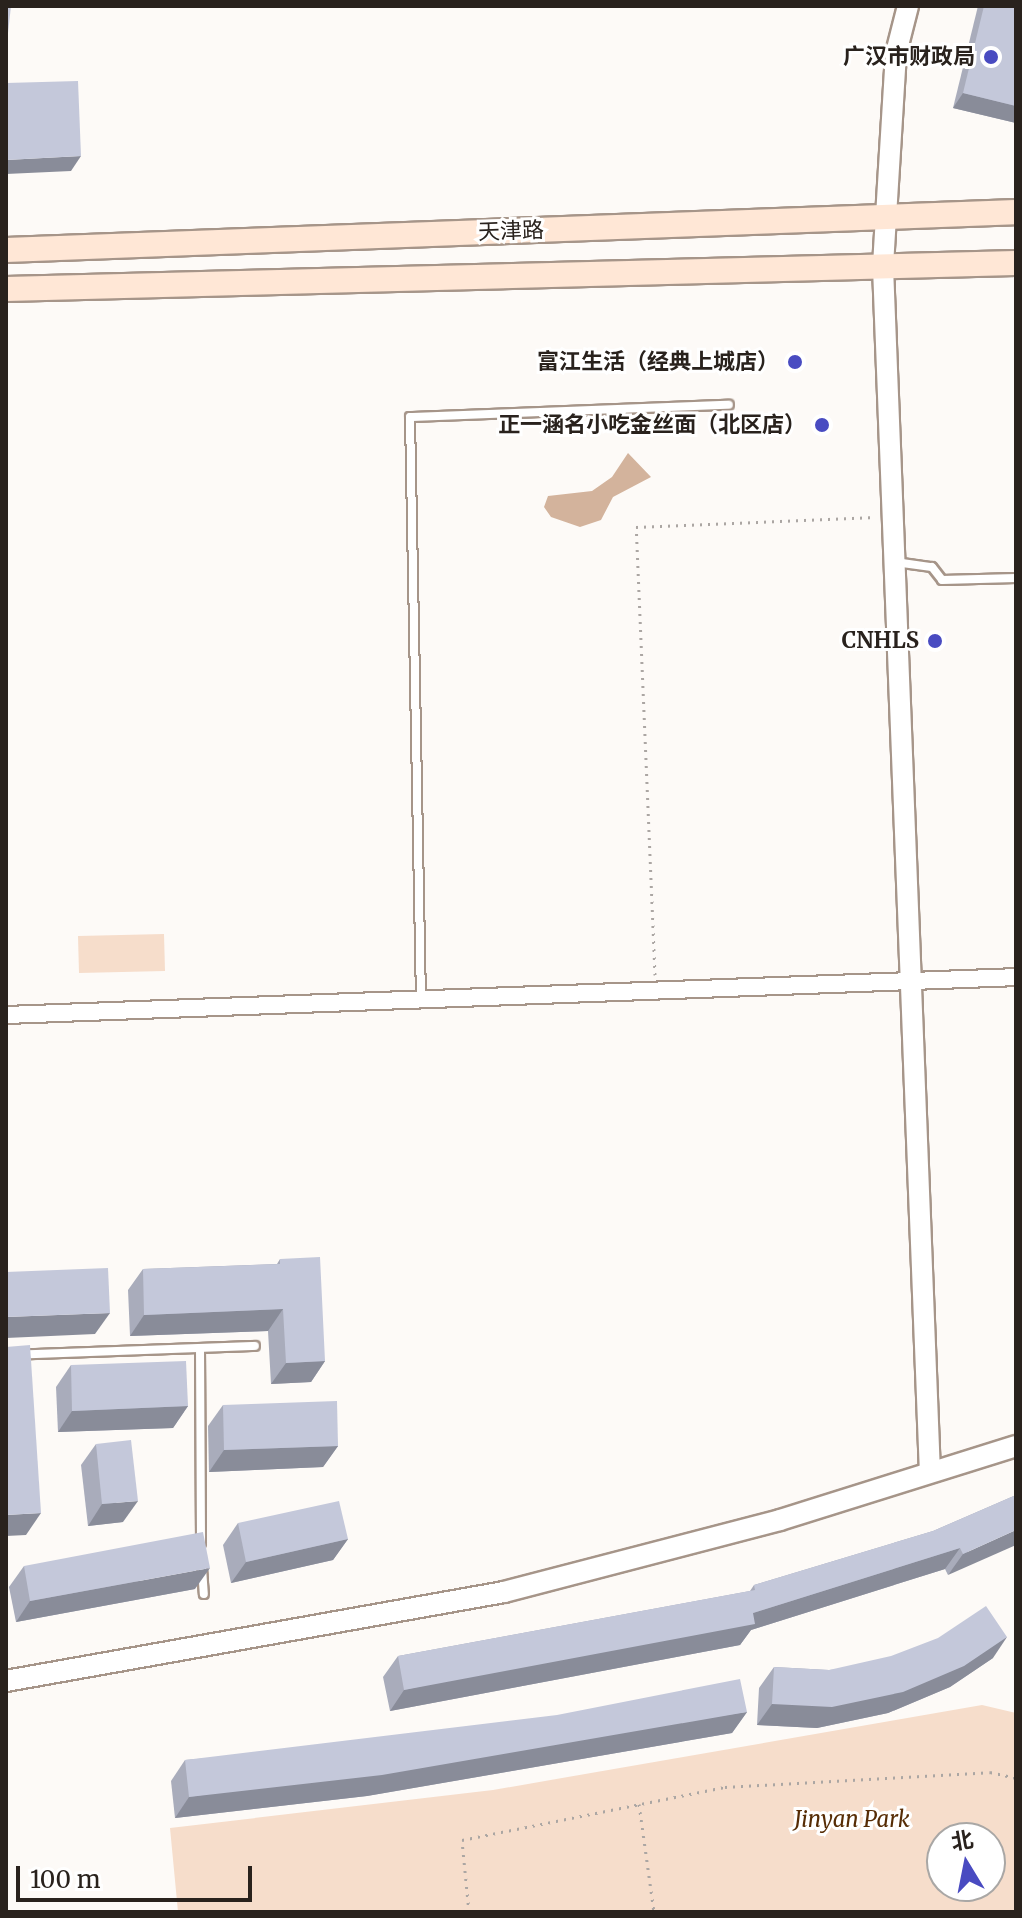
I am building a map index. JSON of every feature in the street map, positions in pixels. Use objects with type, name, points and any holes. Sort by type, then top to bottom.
[{"type":"main road","name":"天津路","points":[[6,250],[1016,212]]},
{"type":"main road","name":"天津路","points":[[6,289],[1016,263]]},
{"type":"street","points":[[908,6],[896,53],[883,218],[883,267],[908,984],[930,1472]]},
{"type":"street","points":[[6,1015],[908,984],[1016,977]]},
{"type":"street","points":[[6,1681],[504,1592],[780,1520],[1016,1446]]},
{"type":"lane","points":[[421,1000],[410,417],[729,405]]},
{"type":"lane","points":[[894,562],[932,567],[942,580],[1016,578]]},
{"type":"lane","points":[[6,1355],[255,1346]]},
{"type":"lane","points":[[200,1348],[204,1594]]},
{"type":"path","points":[[656,992],[636,527],[892,517]]},
{"type":"path","points":[[469,1912],[462,1840],[725,1787],[990,1772],[1016,1778]]},
{"type":"path","points":[[639,1804],[654,1912]]},
{"type":"green space","points":[[164,934],[165,971],[79,973],[78,936]]},
{"type":"green space","name":"Jinyan Park","points":[[982,1705],[1016,1713],[1016,1912],[178,1912],[170,1828],[493,1790]]},
{"type":"shaded area","points":[[628,453],[651,477],[613,497],[601,520],[580,527],[551,517],[544,507],[548,496],[592,491],[612,477]]},
{"type":"building","points":[[6,6],[11,6],[6,51]]},
{"type":"building","name":"广汉市财政局","points":[[984,6],[1016,6],[1016,106],[963,93]]},
{"type":"building","points":[[78,81],[81,156],[6,160],[6,83]]},
{"type":"building","points":[[320,1257],[325,1361],[286,1363],[283,1309],[144,1315],[143,1269],[280,1264],[280,1259]]},
{"type":"building","points":[[108,1268],[110,1313],[6,1317],[6,1272]]},
{"type":"building","points":[[30,1345],[41,1513],[6,1515],[6,1347]]},
{"type":"building","points":[[186,1361],[188,1406],[72,1411],[71,1365]]},
{"type":"building","points":[[337,1401],[338,1446],[224,1450],[223,1405]]},
{"type":"building","points":[[131,1440],[138,1501],[102,1504],[96,1444]]},
{"type":"building","points":[[1016,1495],[1016,1530],[963,1554],[960,1548],[753,1613],[755,1624],[404,1690],[398,1656],[755,1590],[754,1585],[933,1531]]},
{"type":"building","points":[[339,1501],[348,1539],[246,1562],[238,1523]]},
{"type":"building","points":[[203,1532],[210,1568],[30,1601],[24,1566]]},
{"type":"building","points":[[986,1606],[1007,1637],[964,1666],[903,1692],[832,1707],[772,1704],[774,1667],[829,1670],[891,1656],[938,1638]]},
{"type":"building","points":[[740,1679],[747,1712],[382,1775],[189,1797],[185,1760],[557,1715]]},
{"type":"place","name":"广汉市财政局","points":[[991,57]]},
{"type":"place","name":"富江生活（经典上城店）","points":[[795,362]]},
{"type":"place","name":"正一涵名小吃金丝面（北区店）","points":[[822,425]]},
{"type":"place","name":"CNHLS","points":[[935,641]]}]
